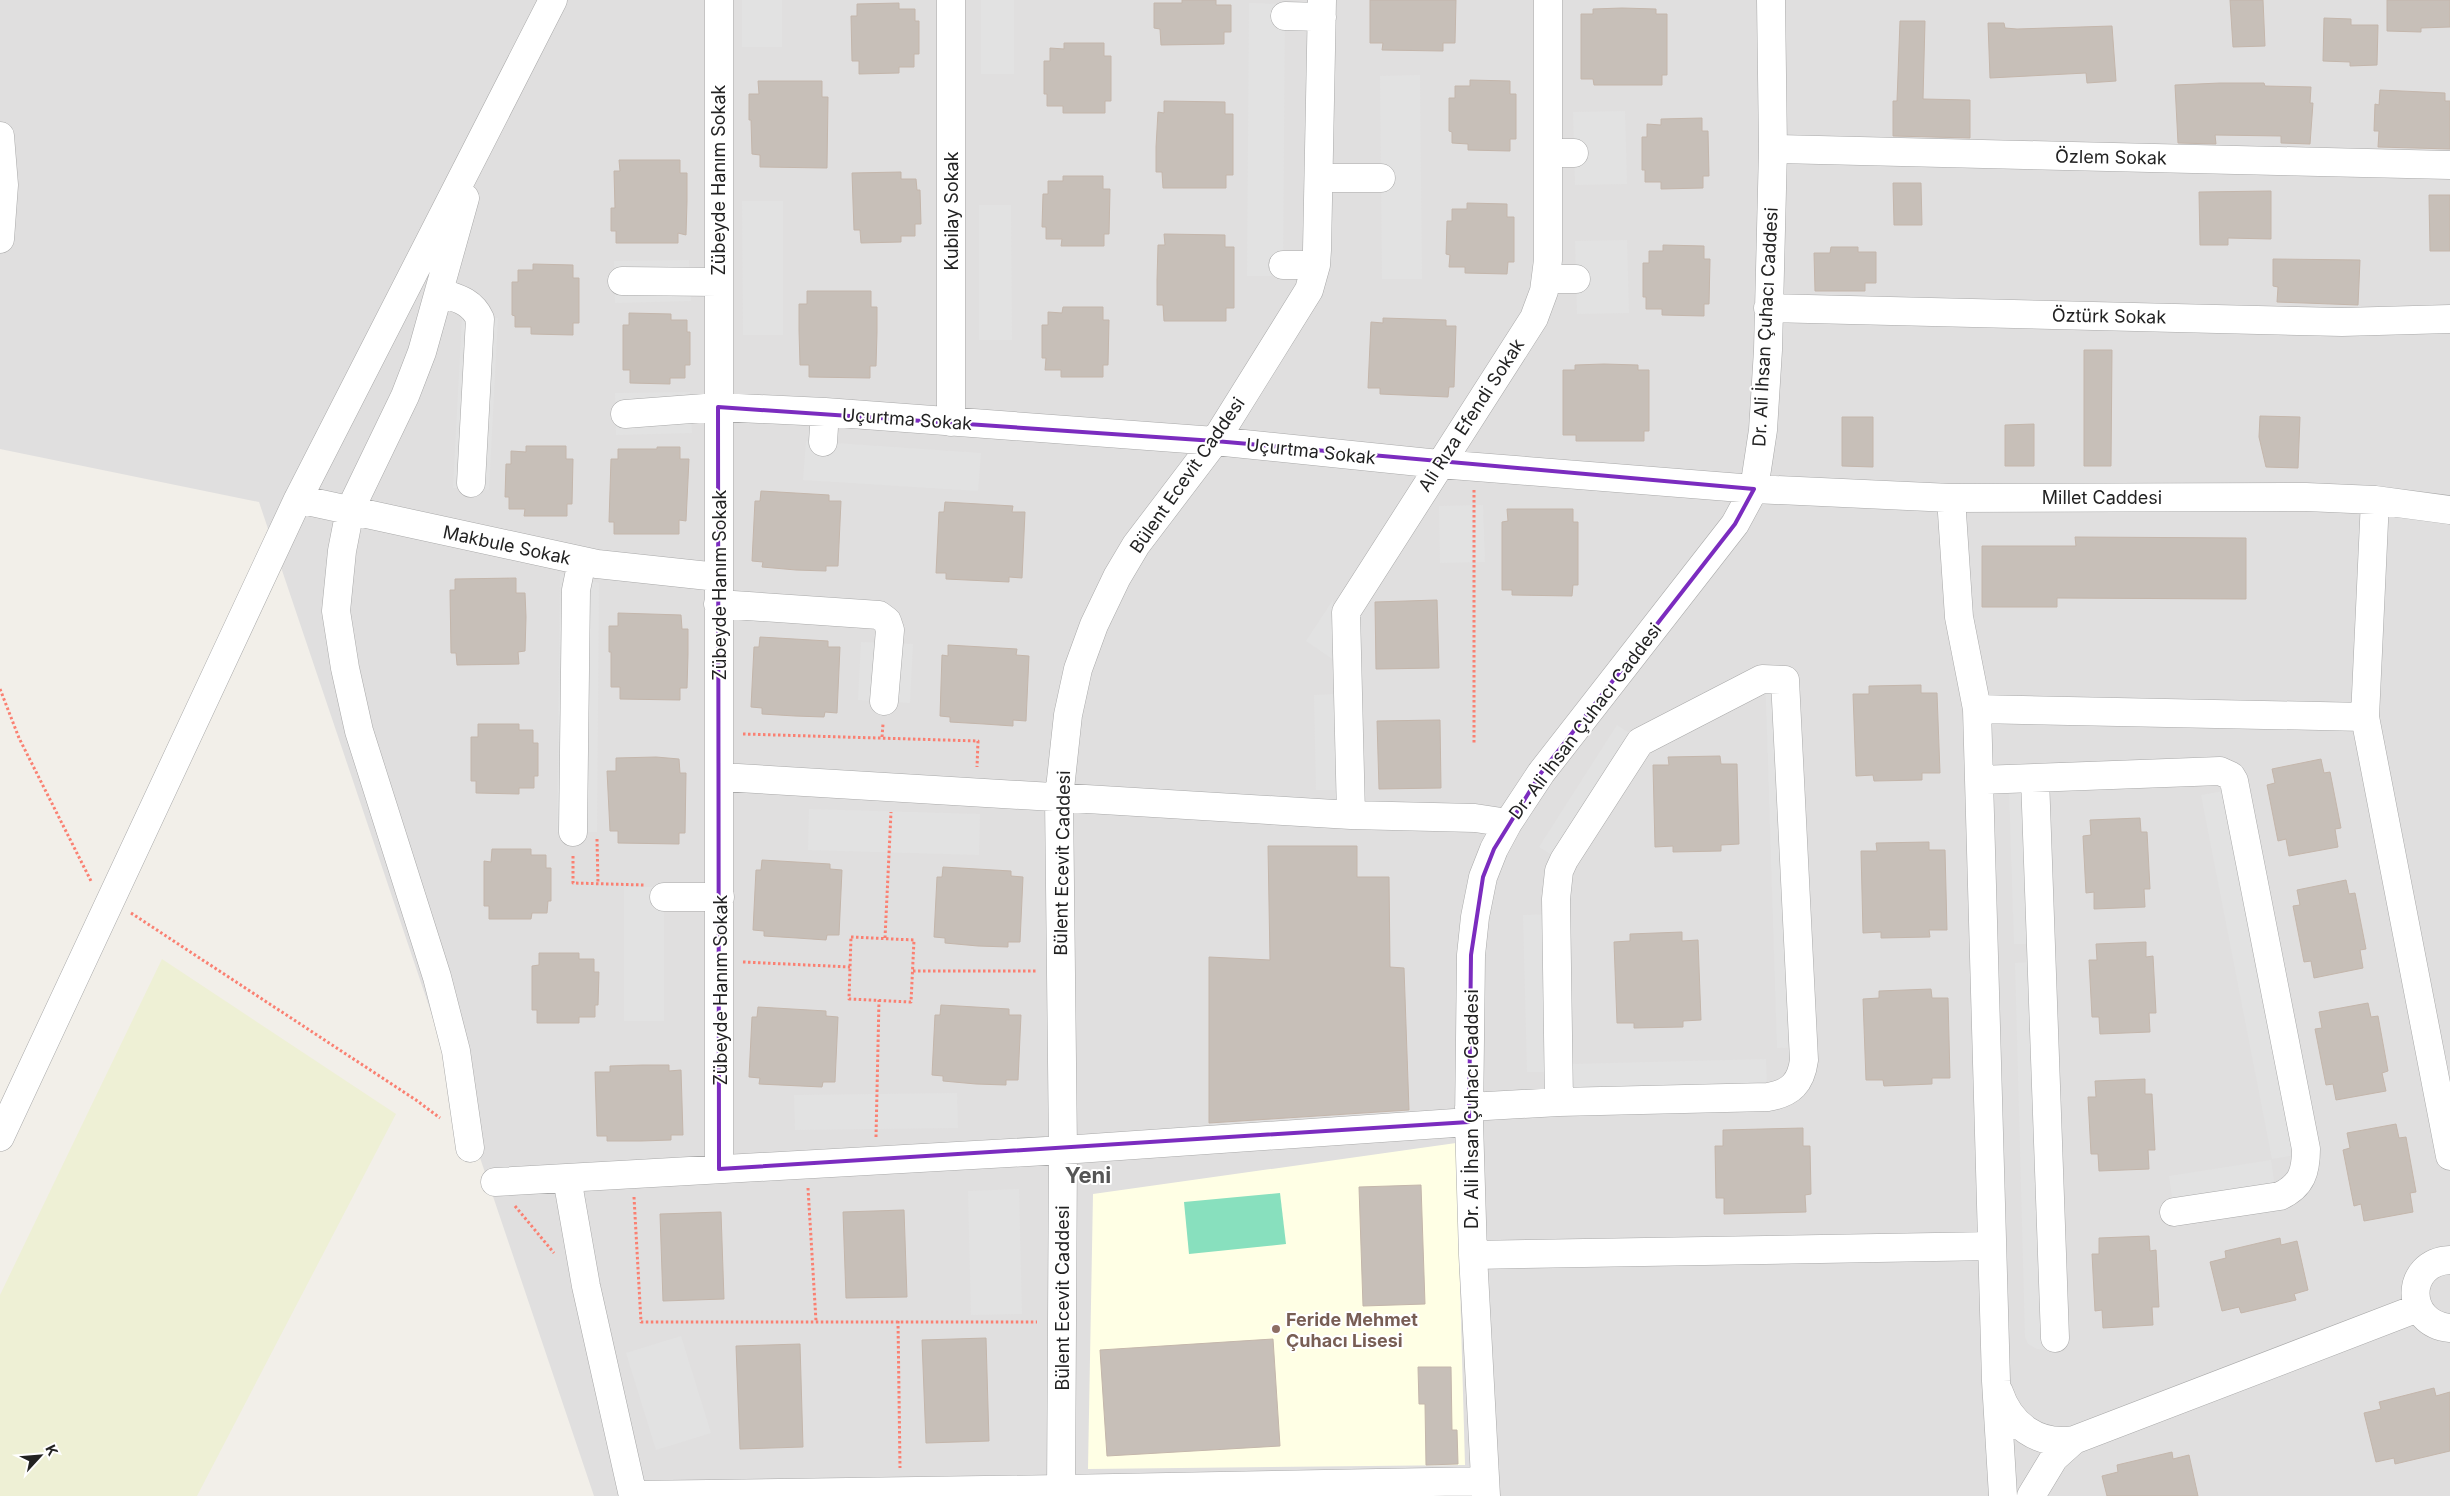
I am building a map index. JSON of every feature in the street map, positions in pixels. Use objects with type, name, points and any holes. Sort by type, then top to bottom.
[{"type":"street","points":[[0,1137],[298,499],[553,0]]},
{"type":"street","name":"Zübeyde Hanım Sokak","points":[[719,0],[718,604],[721,776],[719,1170]]},
{"type":"street","name":"Kubilay Sokak","points":[[951,0],[951,422]]},
{"type":"street","name":"Ali Rıza Efendi Sokak","points":[[1351,815],[1346,612],[1534,318],[1542,298],[1561,153],[1548,0]]},
{"type":"street","name":"Dr. Ali İhsan Çuhacı Caddesi","points":[[1485,1488],[1473,1255],[1469,1114],[1471,954],[1475,917],[1483,878],[1494,849],[1508,823],[1541,773],[1735,524],[1754,489],[1763,430],[1768,308],[1773,149],[1771,0]]},
{"type":"street","points":[[1285,16],[1322,8]]},
{"type":"street","name":"Bülent Ecevit Caddesi","points":[[1061,1493],[1063,1150],[1060,798],[1068,715],[1078,669],[1094,625],[1117,577],[1136,545],[1216,442],[1309,290],[1316,265],[1322,8]]},
{"type":"street","points":[[0,136],[4,185],[0,239]]},
{"type":"street","points":[[470,1148],[454,1042],[437,977],[360,731],[345,668],[336,610],[342,551],[350,510],[405,396],[422,352],[479,144]]},
{"type":"street","name":"Özlem Sokak","points":[[1773,149],[2450,165]]},
{"type":"street","points":[[1318,178],[1381,178]]},
{"type":"street","points":[[1283,265],[1316,265]]},
{"type":"street","points":[[1546,279],[1576,279]]},
{"type":"street","points":[[622,281],[718,282]]},
{"type":"street","points":[[439,292],[467,302],[473,307],[480,319],[471,483]]},
{"type":"street","name":"Öztürk Sokak","points":[[1768,308],[2342,322],[2450,319]]},
{"type":"street","name":"Uçurtma Sokak","points":[[625,414],[718,407],[825,412],[1216,442],[1439,464],[1754,489]]},
{"type":"street","points":[[823,442],[825,412]]},
{"type":"street","name":"Millet Caddesi","points":[[1754,489],[1951,498],[2306,497],[2375,500],[2450,510]]},
{"type":"street","points":[[1951,498],[1959,617],[1977,709],[1996,1381],[2003,1496]]},
{"type":"street","name":"Makbule Sokak","points":[[298,499],[582,561],[718,576]]},
{"type":"street","points":[[2375,500],[2365,717],[2450,1156]]},
{"type":"street","points":[[582,561],[576,590],[585,832]]},
{"type":"street","points":[[718,604],[879,614],[887,621],[890,630],[884,701]]},
{"type":"street","points":[[495,1182],[1063,1150],[1469,1114],[1559,1102],[1768,1097],[1789,1091],[1797,1084],[1804,1060],[1785,680],[1762,679],[1640,742],[1564,860],[1559,871],[1556,899],[1559,1102]]},
{"type":"street","points":[[1977,709],[2365,717]]},
{"type":"street","points":[[1980,780],[2220,771],[2232,776],[2306,1149],[2306,1163],[2303,1176],[2299,1182],[2288,1192],[2280,1196],[2174,1212]]},
{"type":"street","points":[[721,776],[1351,815],[1474,818],[1508,823]]},
{"type":"street","points":[[2035,778],[2055,1338]]},
{"type":"street","points":[[664,897],[720,897]]},
{"type":"street","points":[[567,1178],[586,1286],[633,1495],[900,1490],[1061,1493],[1485,1488]]},
{"type":"street","points":[[1473,1255],[1992,1246]]},
{"type":"street","points":[[2450,1260],[2433,1264],[2419,1278],[2415,1293],[2418,1308],[2431,1323],[2450,1328]]},
{"type":"street","points":[[1996,1381],[2007,1411],[2027,1432],[2058,1442],[2074,1440],[2418,1308]]},
{"type":"street","points":[[2031,1496],[2054,1458],[2074,1440]]},
{"type":"path","points":[[1474,467],[1474,743]]},
{"type":"path","points":[[0,689],[19,738],[78,857],[92,882],[110,900],[416,1100],[441,1120]]},
{"type":"path","points":[[720,733],[978,741]]},
{"type":"path","points":[[885,938],[892,787]]},
{"type":"path","points":[[585,832],[598,883]]},
{"type":"path","points":[[851,937],[885,938],[914,940],[912,1002],[849,999],[851,937]]},
{"type":"path","points":[[720,961],[850,967]]},
{"type":"path","points":[[913,971],[1061,971]]},
{"type":"path","points":[[876,1161],[875,1092],[879,1000]]},
{"type":"path","points":[[806,1164],[816,1321]]},
{"type":"path","points":[[632,1174],[641,1322],[1062,1322]]},
{"type":"path","points":[[495,1182],[556,1255]]},
{"type":"path","points":[[898,1321],[900,1490]]},
{"type":"highlighted area","points":[[718,407],[1215,441],[1754,489],[1735,524],[1541,773],[1494,849],[1483,877],[1471,955],[1469,1122],[719,1169]]},
{"type":"shaded area","points":[[0,0],[2450,0],[2450,1496],[594,1496],[259,502],[0,449]]},
{"type":"shaded area","points":[[742,0],[782,0],[782,47],[742,47]]},
{"type":"shaded area","points":[[981,0],[1014,0],[1014,74],[981,74]]},
{"type":"shaded area","points":[[1249,3],[1285,4],[1283,276],[1247,276]]},
{"type":"shaded area","points":[[1420,75],[1422,279],[1382,279],[1380,76]]},
{"type":"shaded area","points":[[1625,111],[1627,184],[1575,185],[1573,112]]},
{"type":"shaded area","points":[[742,201],[783,201],[783,335],[743,335]]},
{"type":"shaded area","points":[[979,205],[1011,205],[1012,340],[979,340]]},
{"type":"shaded area","points":[[1627,240],[1629,313],[1577,314],[1575,241]]},
{"type":"shaded area","points":[[689,260],[691,301],[615,303],[614,261]]},
{"type":"shaded area","points":[[462,316],[498,318],[489,490],[453,488]]},
{"type":"shaded area","points":[[690,392],[692,433],[616,435],[615,393]]},
{"type":"shaded area","points":[[806,441],[981,453],[978,491],[803,480]]},
{"type":"shaded area","points":[[1483,505],[1485,562],[1440,563],[1439,506]]},
{"type":"shaded area","points":[[560,573],[599,583],[597,832],[557,832]]},
{"type":"shaded area","points":[[1333,600],[1334,660],[1306,641]]},
{"type":"shaded area","points":[[861,642],[913,644],[910,703],[858,700]]},
{"type":"shaded area","points":[[1765,670],[1796,671],[1805,1047],[1777,1048]]},
{"type":"shaded area","points":[[1336,694],[1338,790],[1316,790],[1314,695]]},
{"type":"shaded area","points":[[1617,725],[1637,738],[1560,860],[1539,847]]},
{"type":"shaded area","points":[[2009,791],[2024,791],[2030,944],[2014,944]]},
{"type":"shaded area","points":[[2224,791],[2295,1155],[2272,1159],[2201,795]]},
{"type":"shaded area","points":[[809,809],[980,814],[979,855],[808,850]]},
{"type":"shaded area","points":[[624,887],[664,887],[664,1021],[624,1021]]},
{"type":"shaded area","points":[[1551,914],[1555,1072],[1527,1072],[1523,915]]},
{"type":"shaded area","points":[[162,959],[396,1114],[197,1496],[0,1496],[0,1295]]},
{"type":"shaded area","points":[[2033,962],[2046,1350],[2037,1349],[2028,1344],[2025,1337],[2015,963]]},
{"type":"shaded area","points":[[1766,1059],[1767,1089],[1573,1095],[1572,1064]]},
{"type":"shaded area","points":[[957,1093],[958,1128],[795,1130],[794,1095]]},
{"type":"shaded area","name":"Feride Mehmet Çuhacı Lisesi","points":[[1456,1143],[1465,1465],[1088,1469],[1093,1194]]},
{"type":"shaded area","points":[[2271,1160],[2275,1188],[2173,1204],[2169,1176]]},
{"type":"shaded area","points":[[1019,1189],[1022,1314],[971,1315],[968,1191]]},
{"type":"shaded area","points":[[681,1336],[711,1433],[656,1450],[626,1353]]},
{"type":"green space","points":[[1280,1193],[1286,1244],[1189,1254],[1184,1202]]},
{"type":"building","points":[[1182,0],[1216,0],[1216,5],[1231,5],[1231,32],[1224,32],[1224,44],[1161,45],[1160,29],[1154,28],[1154,3],[1182,3]]},
{"type":"building","points":[[1370,0],[1456,0],[1455,43],[1443,43],[1443,51],[1382,50],[1383,43],[1370,43]]},
{"type":"building","points":[[2230,0],[2263,0],[2265,46],[2233,47]]},
{"type":"building","points":[[2387,0],[2450,0],[2450,27],[2421,28],[2421,32],[2387,31]]},
{"type":"building","points":[[899,3],[899,9],[915,9],[915,21],[919,21],[919,54],[914,54],[914,67],[899,67],[899,73],[859,74],[859,61],[852,61],[851,16],[857,16],[857,4]]},
{"type":"building","points":[[1593,9],[1656,9],[1656,14],[1667,14],[1667,75],[1662,75],[1662,85],[1594,85],[1593,79],[1581,79],[1581,14],[1593,14]]},
{"type":"building","points":[[2324,18],[2351,19],[2351,25],[2378,25],[2377,65],[2350,66],[2350,62],[2323,61]]},
{"type":"building","points":[[1900,21],[1925,21],[1923,99],[1970,100],[1970,138],[1893,136],[1893,101],[1897,101]]},
{"type":"building","points":[[1988,23],[2004,23],[2005,28],[2017,29],[2112,26],[2116,81],[2087,83],[2086,73],[1990,78]]},
{"type":"building","points":[[1064,43],[1104,43],[1104,56],[1111,56],[1111,101],[1105,101],[1105,113],[1063,113],[1063,106],[1047,106],[1047,94],[1044,94],[1044,61],[1050,61],[1050,48],[1064,49]]},
{"type":"building","points":[[1470,80],[1510,81],[1510,94],[1516,94],[1516,139],[1510,139],[1510,151],[1468,150],[1468,144],[1452,143],[1452,132],[1449,131],[1449,98],[1455,98],[1455,86],[1470,86]]},
{"type":"building","points":[[758,81],[822,81],[822,97],[828,97],[827,168],[760,167],[760,155],[752,154],[751,120],[749,120],[749,94],[759,94]]},
{"type":"building","points":[[2264,83],[2265,86],[2311,87],[2310,103],[2313,103],[2310,144],[2281,143],[2281,136],[2215,135],[2216,144],[2178,143],[2175,85]]},
{"type":"building","points":[[2380,90],[2445,93],[2445,101],[2450,101],[2450,149],[2378,147],[2379,131],[2374,131],[2375,104],[2379,105]]},
{"type":"building","points":[[1164,101],[1225,102],[1225,114],[1233,114],[1233,175],[1226,175],[1226,188],[1163,188],[1162,172],[1156,172],[1156,147],[1158,112],[1164,113]]},
{"type":"building","points":[[1702,118],[1702,131],[1708,131],[1709,176],[1703,176],[1703,188],[1661,189],[1661,182],[1645,182],[1645,170],[1642,170],[1642,137],[1647,137],[1647,124],[1661,125],[1661,119]]},
{"type":"building","points":[[619,160],[680,160],[680,173],[687,173],[687,201],[686,235],[678,233],[678,243],[616,243],[616,231],[611,231],[611,208],[615,208],[614,171],[620,171]]},
{"type":"building","points":[[901,172],[901,179],[916,179],[917,190],[920,190],[921,224],[915,224],[915,236],[901,236],[901,242],[861,243],[860,230],[854,230],[852,173]]},
{"type":"building","points":[[1063,176],[1103,176],[1103,189],[1110,189],[1109,234],[1104,234],[1104,246],[1061,246],[1062,239],[1046,239],[1046,227],[1042,227],[1043,194],[1048,194],[1048,181],[1063,181]]},
{"type":"building","points":[[1893,183],[1921,183],[1922,225],[1894,225]]},
{"type":"building","points":[[2271,191],[2271,239],[2228,238],[2228,245],[2200,245],[2199,192]]},
{"type":"building","points":[[2429,195],[2450,195],[2450,251],[2430,251]]},
{"type":"building","points":[[1467,203],[1507,204],[1507,217],[1514,217],[1514,262],[1508,262],[1507,274],[1465,273],[1465,267],[1449,267],[1450,255],[1446,254],[1447,221],[1452,221],[1452,209],[1467,209]]},
{"type":"building","points":[[1164,234],[1225,235],[1225,247],[1234,247],[1234,308],[1226,308],[1226,321],[1164,321],[1163,305],[1157,305],[1157,280],[1158,245],[1165,245]]},
{"type":"building","points":[[1663,245],[1704,246],[1704,259],[1710,259],[1709,304],[1704,304],[1704,316],[1662,315],[1662,309],[1646,309],[1646,297],[1643,297],[1643,263],[1649,263],[1649,251],[1663,251]]},
{"type":"building","points":[[1831,247],[1858,247],[1858,252],[1876,252],[1876,283],[1865,283],[1865,291],[1815,291],[1814,253],[1830,253]]},
{"type":"building","points":[[2273,259],[2360,260],[2358,305],[2277,302],[2278,287],[2273,286]]},
{"type":"building","points":[[533,264],[573,265],[573,278],[579,278],[579,323],[573,323],[573,335],[531,334],[531,327],[515,327],[515,316],[512,315],[512,282],[518,282],[518,270],[533,270]]},
{"type":"building","points":[[807,291],[871,291],[871,307],[877,307],[877,332],[876,366],[870,366],[870,378],[809,377],[809,365],[800,365],[799,304],[807,304]]},
{"type":"building","points":[[1063,307],[1103,307],[1103,320],[1109,320],[1108,365],[1103,365],[1103,377],[1061,377],[1061,370],[1045,370],[1046,358],[1042,358],[1042,325],[1048,325],[1048,312],[1062,313]]},
{"type":"building","points":[[629,313],[671,314],[671,320],[687,320],[687,332],[690,332],[690,365],[685,365],[685,378],[670,378],[670,384],[630,383],[630,370],[623,370],[623,325],[629,325]]},
{"type":"building","points":[[1383,318],[1446,320],[1446,326],[1456,326],[1454,387],[1449,387],[1448,397],[1380,394],[1380,388],[1368,388],[1371,322],[1383,323]]},
{"type":"building","points":[[2084,350],[2112,350],[2111,466],[2084,466]]},
{"type":"building","points":[[1575,365],[1638,365],[1638,370],[1649,370],[1649,431],[1644,431],[1644,441],[1576,441],[1576,435],[1563,435],[1563,370],[1575,370]]},
{"type":"building","points":[[2260,416],[2300,417],[2298,468],[2266,467],[2259,437]]},
{"type":"building","points":[[1842,417],[1873,417],[1873,467],[1842,466]]},
{"type":"building","points":[[2034,424],[2034,466],[2005,466],[2005,425]]},
{"type":"building","points":[[526,446],[566,446],[566,459],[573,459],[572,504],[567,504],[567,516],[524,516],[525,509],[509,509],[509,497],[505,497],[506,464],[511,464],[511,451],[526,452]]},
{"type":"building","points":[[657,447],[680,447],[680,459],[689,459],[686,521],[679,520],[679,534],[614,534],[614,522],[609,522],[611,459],[618,459],[618,449],[657,449]]},
{"type":"building","points":[[761,491],[829,495],[829,501],[841,501],[838,566],[826,566],[826,571],[796,570],[762,567],[763,562],[752,561],[755,501],[760,501]]},
{"type":"building","points":[[945,502],[1013,506],[1012,512],[1025,512],[1022,578],[1009,577],[1009,582],[946,579],[946,573],[936,573],[939,512],[944,512]]},
{"type":"building","points":[[1507,509],[1573,509],[1573,522],[1578,522],[1578,585],[1573,585],[1572,596],[1512,595],[1512,590],[1502,590],[1502,522],[1508,521]]},
{"type":"building","points":[[2075,537],[2246,538],[2246,599],[2057,598],[2057,607],[1982,607],[1982,546],[2076,546]]},
{"type":"building","points":[[516,578],[516,593],[525,593],[526,617],[525,651],[518,652],[519,664],[457,665],[456,653],[451,653],[450,590],[455,590],[455,579]]},
{"type":"building","points":[[1437,600],[1439,668],[1376,669],[1375,602]]},
{"type":"building","points":[[618,613],[681,615],[682,629],[688,629],[688,654],[687,688],[680,688],[680,700],[620,699],[620,687],[611,687],[609,626],[618,626]]},
{"type":"building","points":[[760,637],[828,641],[828,647],[840,647],[837,713],[825,712],[824,717],[762,714],[762,708],[751,707],[754,647],[759,647]]},
{"type":"building","points":[[948,645],[1017,649],[1016,655],[1029,656],[1026,721],[1013,720],[1013,726],[950,722],[950,717],[940,716],[942,655],[948,656]]},
{"type":"building","points":[[1921,685],[1921,693],[1937,693],[1940,773],[1922,773],[1922,780],[1874,781],[1873,775],[1856,776],[1853,694],[1869,694],[1869,686]]},
{"type":"building","points":[[1440,720],[1441,788],[1379,789],[1377,721]]},
{"type":"building","points":[[478,724],[519,724],[519,730],[533,730],[533,743],[538,743],[538,776],[534,776],[534,788],[519,788],[519,794],[476,793],[476,781],[471,781],[471,737],[478,737]]},
{"type":"building","points":[[1720,756],[1721,764],[1737,764],[1739,844],[1721,845],[1721,851],[1673,852],[1673,846],[1655,847],[1653,765],[1669,765],[1668,757]]},
{"type":"building","points":[[656,757],[679,759],[680,773],[686,773],[685,833],[679,833],[679,844],[618,843],[618,831],[610,831],[607,771],[616,771],[616,758]]},
{"type":"building","points":[[2321,759],[2324,773],[2330,772],[2341,828],[2335,829],[2338,847],[2289,856],[2286,839],[2278,841],[2267,785],[2275,783],[2272,769]]},
{"type":"building","points":[[2140,818],[2141,832],[2147,832],[2150,889],[2144,889],[2145,907],[2094,909],[2094,892],[2086,893],[2083,836],[2091,835],[2090,820]]},
{"type":"building","points":[[1929,842],[1929,850],[1945,850],[1947,930],[1929,930],[1930,937],[1881,938],[1881,932],[1863,933],[1861,851],[1877,851],[1876,843]]},
{"type":"building","points":[[1268,846],[1357,846],[1357,877],[1389,877],[1390,967],[1404,968],[1409,1110],[1209,1123],[1209,957],[1270,960]]},
{"type":"building","points":[[492,849],[531,849],[531,855],[546,855],[546,868],[551,868],[551,901],[548,901],[547,913],[532,913],[531,919],[489,919],[489,906],[484,906],[484,861],[491,862]]},
{"type":"building","points":[[762,860],[830,864],[830,869],[842,870],[839,935],[827,935],[826,940],[764,936],[764,931],[753,930],[756,870],[761,870]]},
{"type":"building","points":[[943,867],[1011,871],[1011,876],[1023,877],[1020,942],[1008,942],[1008,947],[978,946],[945,943],[945,938],[934,937],[937,877],[942,877]]},
{"type":"building","points":[[2346,880],[2349,894],[2355,893],[2366,949],[2360,950],[2363,968],[2314,978],[2311,961],[2304,962],[2293,906],[2300,905],[2297,890]]},
{"type":"building","points":[[1682,932],[1682,941],[1698,940],[1701,1020],[1683,1021],[1683,1027],[1634,1028],[1634,1023],[1617,1023],[1614,942],[1630,941],[1630,934]]},
{"type":"building","points":[[2146,942],[2146,957],[2153,956],[2156,1013],[2149,1013],[2150,1032],[2100,1034],[2099,1017],[2092,1017],[2089,960],[2097,960],[2096,944]]},
{"type":"building","points":[[539,953],[579,953],[579,959],[594,959],[594,972],[599,972],[598,1005],[595,1005],[595,1017],[579,1017],[579,1023],[537,1023],[537,1010],[532,1010],[532,966],[539,965]]},
{"type":"building","points":[[1931,989],[1932,998],[1948,998],[1950,1078],[1932,1078],[1932,1084],[1884,1086],[1883,1080],[1866,1080],[1863,999],[1879,998],[1879,991]]},
{"type":"building","points":[[2368,1003],[2371,1017],[2378,1016],[2388,1071],[2382,1073],[2386,1091],[2336,1100],[2333,1084],[2326,1085],[2315,1029],[2322,1028],[2319,1012]]},
{"type":"building","points":[[941,1005],[1009,1009],[1009,1015],[1021,1015],[1018,1080],[1006,1080],[1006,1085],[976,1084],[943,1081],[943,1076],[932,1075],[935,1015],[940,1015]]},
{"type":"building","points":[[758,1007],[826,1011],[826,1016],[838,1017],[835,1082],[823,1082],[822,1087],[759,1084],[760,1078],[749,1077],[752,1017],[757,1017]]},
{"type":"building","points":[[669,1065],[669,1071],[681,1070],[683,1135],[671,1135],[671,1140],[641,1141],[607,1141],[607,1136],[597,1136],[595,1072],[610,1072],[610,1066]]},
{"type":"building","points":[[2145,1079],[2145,1094],[2152,1094],[2155,1150],[2148,1150],[2149,1169],[2099,1171],[2098,1154],[2091,1154],[2088,1097],[2096,1097],[2095,1081]]},
{"type":"building","points":[[2396,1124],[2399,1138],[2406,1137],[2416,1192],[2410,1193],[2413,1212],[2364,1221],[2361,1204],[2354,1206],[2343,1150],[2350,1148],[2347,1133]]},
{"type":"building","points":[[1803,1128],[1803,1146],[1810,1146],[1811,1194],[1805,1195],[1806,1212],[1724,1214],[1724,1198],[1716,1198],[1715,1146],[1723,1146],[1723,1130]]},
{"type":"building","points":[[1421,1185],[1425,1304],[1363,1306],[1359,1187]]},
{"type":"building","points":[[904,1210],[907,1297],[846,1298],[843,1212]]},
{"type":"building","points":[[721,1212],[724,1299],[663,1301],[660,1214]]},
{"type":"building","points":[[2149,1236],[2150,1251],[2156,1250],[2159,1307],[2152,1307],[2153,1325],[2103,1328],[2102,1310],[2095,1311],[2092,1254],[2099,1254],[2099,1238]]},
{"type":"building","points":[[2280,1238],[2281,1245],[2297,1241],[2308,1290],[2294,1294],[2296,1300],[2241,1313],[2239,1307],[2222,1311],[2210,1262],[2226,1258],[2225,1251]]},
{"type":"building","points":[[986,1338],[989,1441],[926,1443],[922,1340]]},
{"type":"building","points":[[1273,1339],[1280,1446],[1107,1456],[1100,1350]]},
{"type":"building","points":[[800,1344],[803,1447],[740,1449],[736,1346]]},
{"type":"building","points":[[1418,1367],[1451,1367],[1452,1430],[1457,1430],[1458,1464],[1426,1465],[1425,1404],[1419,1404]]},
{"type":"building","points":[[2434,1388],[2436,1396],[2450,1392],[2450,1451],[2395,1464],[2394,1458],[2376,1462],[2364,1413],[2381,1409],[2379,1402]]},
{"type":"building","points":[[2172,1452],[2173,1459],[2189,1455],[2198,1496],[2107,1496],[2102,1476],[2118,1472],[2117,1465]]},
{"type":"place","name":"Feride Mehmet Çuhacı Lisesi","points":[[1276,1329]]},
{"type":"district","name":"Yeni","points":[[1088,1175]]}]
